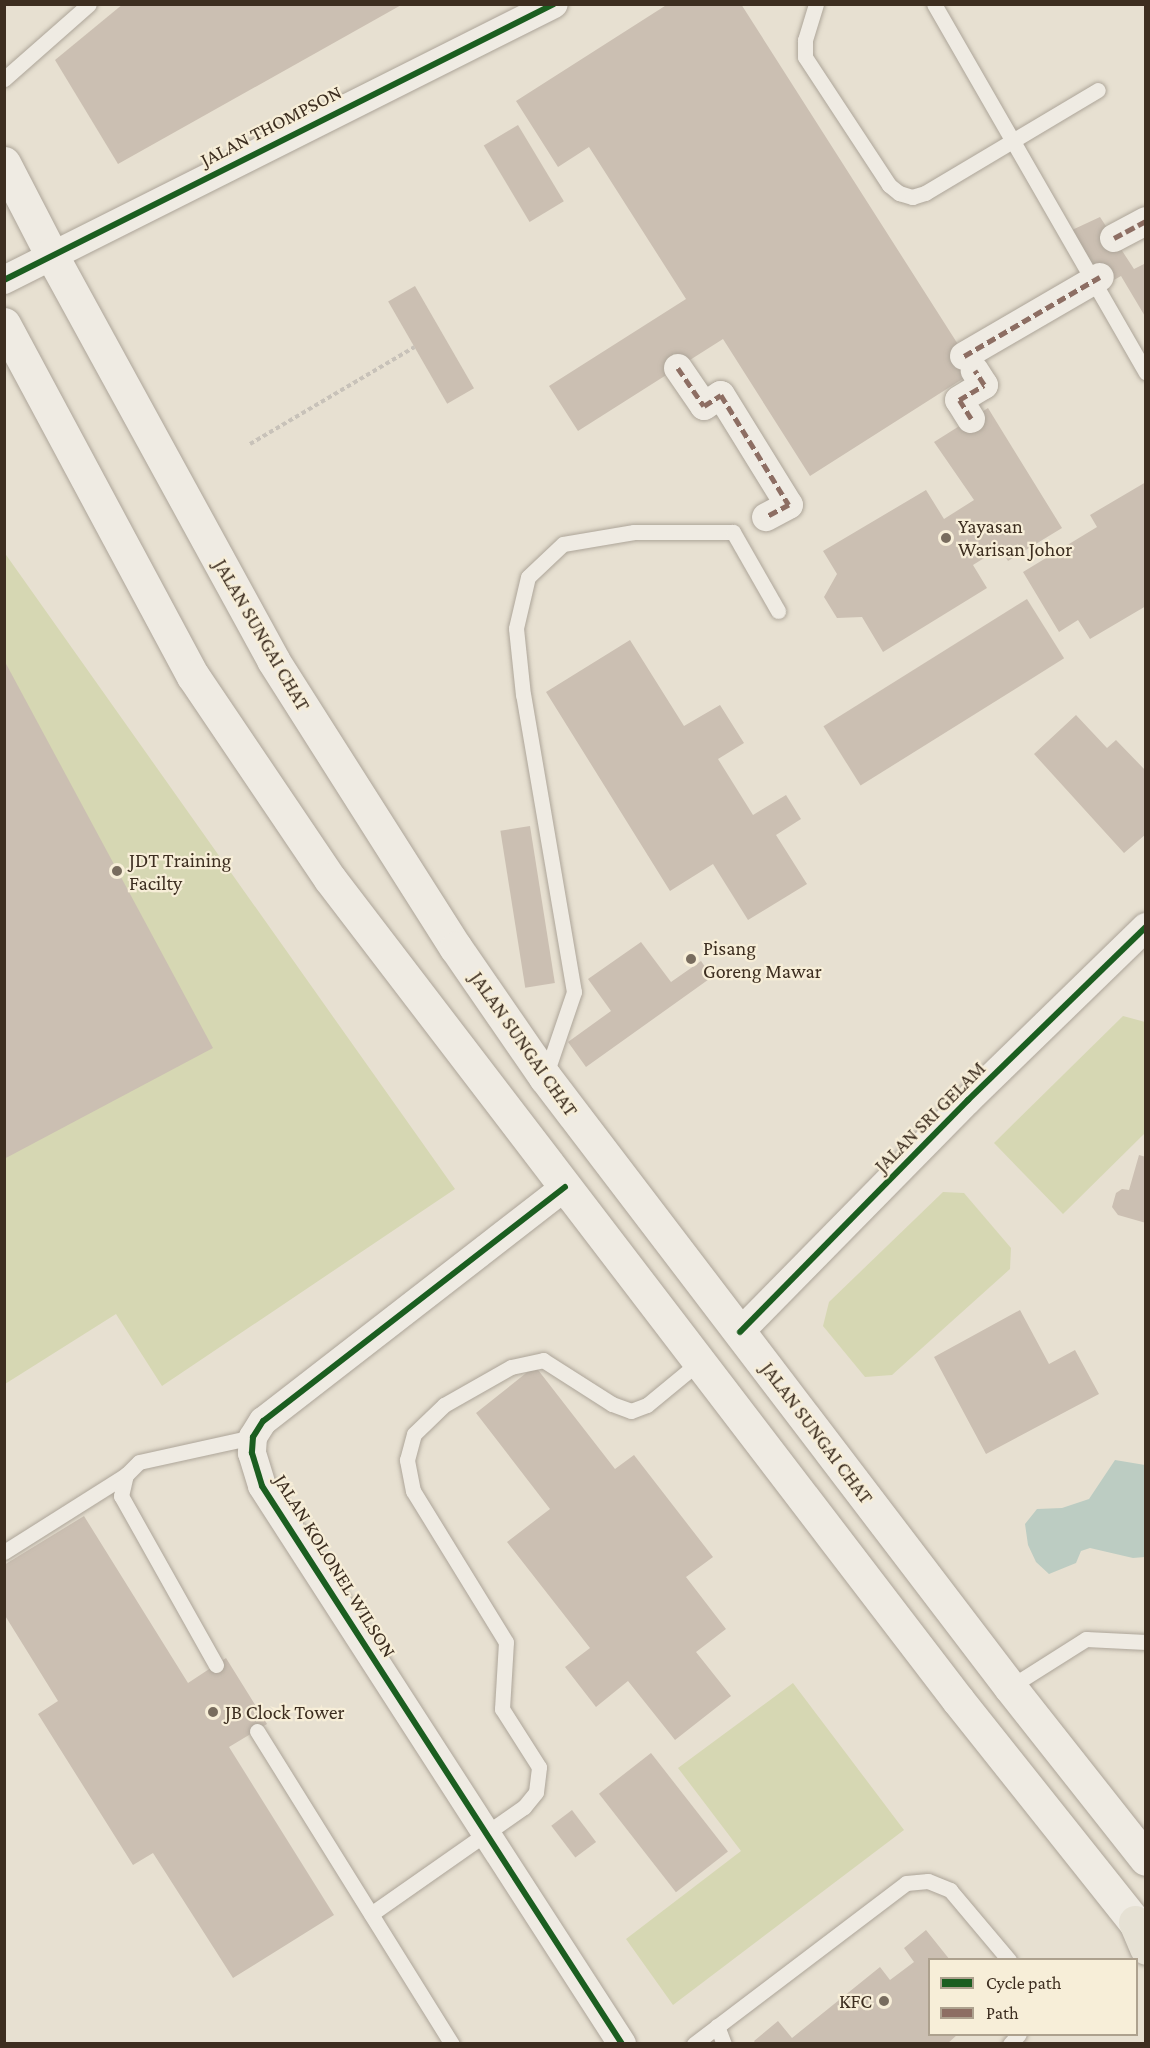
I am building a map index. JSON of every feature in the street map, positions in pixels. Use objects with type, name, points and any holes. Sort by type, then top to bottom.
[{"type":"main road","name":"JALAN SUNGAI CHAT","points":[[4,163],[51,254],[273,660],[456,948],[545,1077],[1010,1687],[1146,1859]]},
{"type":"main road","points":[[4,324],[193,676],[330,879],[698,1363],[1142,1935]]},
{"type":"street","name":"JALAN THOMPSON","points":[[4,280],[51,254],[554,4]]},
{"type":"street","points":[[1114,238],[1146,220]]},
{"type":"street","points":[[971,419],[959,400],[984,385],[969,364],[1097,279]]},
{"type":"street","points":[[678,368],[704,406],[721,395],[789,505],[766,517]]},
{"type":"street","name":"JALAN SRI GELAM","points":[[740,1332],[968,1100],[1146,927]]},
{"type":"street","points":[[253,1437],[263,1421],[565,1187]]},
{"type":"street","name":"JALAN KOLONEL WILSON","points":[[253,1437],[252,1453],[262,1486],[622,2043]]},
{"type":"lane","points":[[4,79],[89,4]]},
{"type":"lane","points":[[816,4],[805,40],[805,57],[889,184],[899,193],[912,197],[925,193],[1098,90]]},
{"type":"lane","points":[[934,4],[1012,141],[1097,279],[1146,372]]},
{"type":"lane","points":[[545,1077],[574,992],[523,695],[516,628],[528,577],[563,544],[634,532],[734,532],[778,611]]},
{"type":"lane","points":[[371,1914],[524,1807],[536,1792],[539,1767],[502,1709],[506,1642],[413,1491],[407,1460],[414,1434],[444,1405],[511,1367],[543,1360],[612,1404],[631,1411],[647,1404],[698,1363]]},
{"type":"lane","points":[[4,1552],[126,1475],[139,1462],[253,1437]]},
{"type":"lane","points":[[126,1475],[121,1496],[216,1665]]},
{"type":"lane","points":[[1010,1687],[1086,1639],[1146,1642]]},
{"type":"lane","points":[[256,1731],[452,2043]]},
{"type":"lane","points":[[694,2043],[906,1883],[928,1881],[950,1890],[1007,1958]]},
{"type":"lane","points":[[717,2026],[724,2043]]},
{"type":"path","points":[[249,444],[415,347]]},
{"type":"green space","name":"JDT Training Facilty","points":[[4,552],[455,1189],[162,1386],[116,1314],[5,1384]]},
{"type":"green space","points":[[1123,1016],[1145,1022],[1145,1133],[1063,1214],[994,1143]]},
{"type":"green space","points":[[943,1192],[964,1193],[1011,1248],[1010,1269],[892,1375],[865,1377],[823,1326],[829,1302]]},
{"type":"green space","points":[[793,1683],[904,1830],[673,2005],[626,1939],[741,1851],[678,1768]]},
{"type":"shaded area","points":[[1115,1460],[1145,1465],[1145,1557],[1133,1558],[1090,1548],[1081,1551],[1076,1563],[1049,1574],[1036,1562],[1028,1545],[1025,1524],[1037,1509],[1062,1508],[1089,1499]]},
{"type":"building","points":[[123,4],[403,4],[118,164],[55,60]]},
{"type":"building","points":[[668,4],[741,4],[975,371],[810,476],[723,339],[578,431],[549,386],[686,299],[589,147],[558,167],[516,101]]},
{"type":"building","points":[[518,125],[564,201],[530,222],[484,146]]},
{"type":"building","points":[[1100,217],[1134,269],[1146,263],[1146,318],[1121,276],[1105,285],[1072,230]]},
{"type":"building","points":[[415,286],[474,388],[447,404],[388,302]]},
{"type":"building","name":"Yayasan Warisan Johor","points":[[988,408],[1062,528],[1008,561],[1000,548],[973,565],[987,588],[883,652],[862,617],[837,618],[824,597],[837,574],[823,551],[926,490],[944,519],[974,500],[934,442]]},
{"type":"building","name":"Yayasan Warisan Johor","points":[[1146,482],[1146,606],[1090,639],[1078,620],[1059,632],[1023,572],[1097,527],[1090,515]]},
{"type":"building","points":[[1027,599],[1064,658],[861,786],[823,726]]},
{"type":"building","points":[[630,640],[684,726],[720,705],[744,743],[718,759],[753,815],[786,795],[801,819],[776,835],[807,884],[748,920],[713,864],[670,891],[546,692]]},
{"type":"building","points":[[4,660],[213,1048],[4,1159]]},
{"type":"building","points":[[1076,715],[1107,748],[1116,740],[1146,771],[1146,834],[1124,853],[1034,754]]},
{"type":"building","points":[[530,826],[555,983],[525,988],[500,831]]},
{"type":"building","points":[[641,942],[671,982],[701,961],[712,977],[586,1067],[568,1042],[611,1011],[588,979]]},
{"type":"building","points":[[1139,1155],[1146,1157],[1146,1223],[1118,1215],[1112,1207],[1116,1193],[1122,1189],[1129,1190]]},
{"type":"building","points":[[1020,1310],[1049,1364],[1075,1350],[1099,1394],[986,1454],[934,1357]]},
{"type":"building","points":[[535,1366],[615,1469],[634,1455],[713,1557],[686,1577],[726,1629],[696,1652],[731,1696],[675,1740],[628,1681],[596,1707],[565,1667],[590,1648],[507,1542],[550,1509],[476,1413]]},
{"type":"building","points":[[84,1516],[188,1683],[226,1658],[267,1724],[229,1747],[334,1915],[233,1978],[153,1853],[133,1865],[38,1714],[58,1701],[4,1614],[4,1565]]},
{"type":"building","points":[[651,1753],[728,1852],[676,1892],[599,1794]]},
{"type":"building","points":[[572,1810],[596,1842],[575,1858],[551,1826]]},
{"type":"building","name":"KFC","points":[[926,1930],[948,1958],[928,1958],[928,2036],[956,2036],[947,2044],[756,2044],[754,2041],[778,2021],[792,2038],[880,1967],[890,1980],[914,1962],[904,1948]]},
{"type":"marked path","points":[[1114,238],[1146,221]]},
{"type":"marked path","points":[[964,356],[1100,277]]},
{"type":"marked path","points":[[678,368],[704,406],[721,395],[789,505],[766,517]]},
{"type":"marked path","points":[[971,419],[959,400],[984,385],[975,371]]},
{"type":"cycle path","points":[[4,280],[554,4]]},
{"type":"cycle path","points":[[740,1332],[968,1100],[1146,927]]},
{"type":"cycle path","points":[[565,1187],[263,1421],[253,1437],[252,1453],[262,1486],[622,2044]]},
{"type":"place","name":"Yayasan Warisan Johor","points":[[946,538]]},
{"type":"place","name":"JDT Training Facilty","points":[[117,871]]},
{"type":"place","name":"Pisang Goreng Mawar","points":[[691,959]]},
{"type":"place","name":"JB Clock Tower","points":[[213,1712]]},
{"type":"place","name":"KFC","points":[[884,2001]]}]
